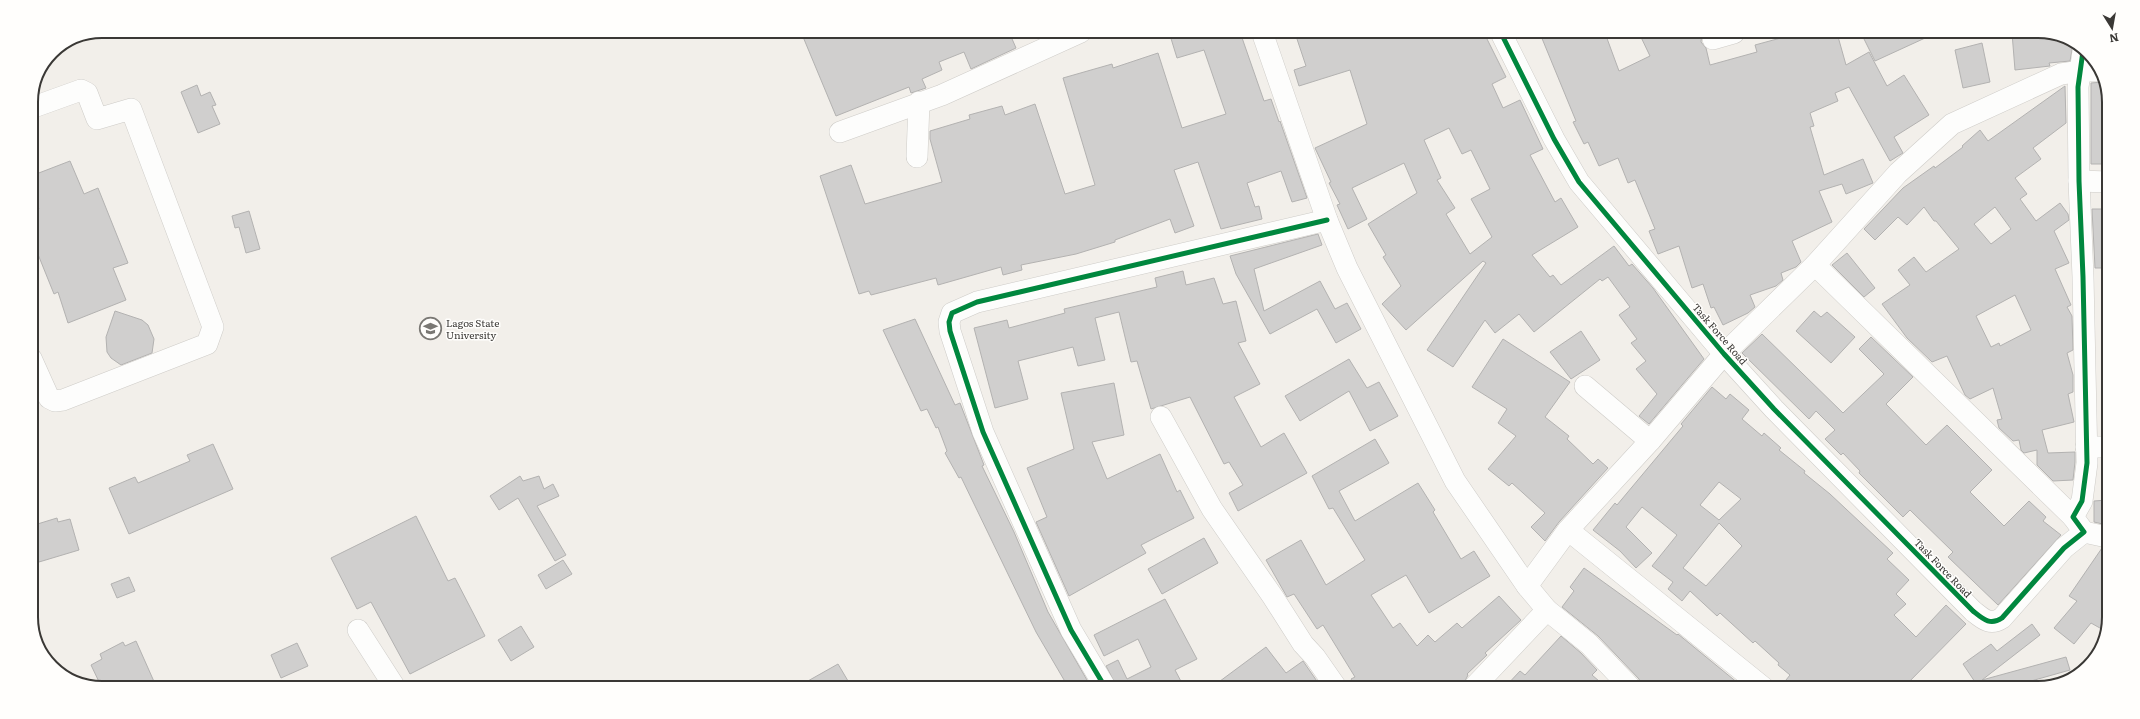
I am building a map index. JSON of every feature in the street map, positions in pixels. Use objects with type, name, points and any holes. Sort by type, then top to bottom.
[{"type":"street","points":[[840,132],[942,95],[1068,38]]},
{"type":"street","points":[[1264,38],[1327,220],[1347,268],[1455,481],[1527,586],[1547,610],[1589,644],[1623,681]]},
{"type":"street","name":"Task Force Road","points":[[1503,38],[1554,140],[1579,182],[1724,354],[1774,409],[1984,621],[1991,622],[2002,618],[2076,536],[2079,524]]},
{"type":"street","points":[[1527,586],[1568,530],[1650,441],[1724,354],[1815,265],[1898,173],[1952,124],[2061,74],[2088,64]]},
{"type":"street","points":[[2079,524],[2086,485],[2086,447],[2078,87],[2088,64]]},
{"type":"street","points":[[38,105],[81,90],[87,93],[97,119],[131,109],[213,327],[207,344],[63,400],[55,401],[49,398],[38,374]]},
{"type":"street","points":[[917,157],[920,102]]},
{"type":"street","points":[[2079,181],[2102,182]]},
{"type":"street","points":[[1101,681],[1071,630],[983,432],[950,331],[949,322],[952,313],[977,302],[1327,220]]},
{"type":"street","points":[[1815,265],[2079,524],[2102,535]]},
{"type":"street","points":[[1585,386],[1650,441]]},
{"type":"street","points":[[1161,417],[1212,509],[1273,597],[1303,644],[1315,657],[1332,681]]},
{"type":"street","points":[[2086,447],[2102,447]]},
{"type":"street","points":[[1568,530],[1755,681]]},
{"type":"street","points":[[1480,681],[1547,610]]},
{"type":"street","points":[[358,630],[391,681]]},
{"type":"building","points":[[804,38],[1012,38],[1016,48],[971,69],[964,52],[939,62],[942,70],[922,79],[926,88],[911,93],[909,87],[836,116]]},
{"type":"building","points":[[1171,38],[1242,38],[1264,101],[1271,99],[1279,122],[1280,121],[1307,198],[1292,202],[1281,171],[1247,183],[1255,207],[1259,206],[1262,219],[1221,229],[1198,162],[1174,170],[1194,226],[1175,233],[1170,219],[1115,240],[1115,242],[1076,254],[1021,265],[1022,270],[1003,275],[1001,267],[938,285],[936,278],[871,295],[869,291],[859,294],[820,176],[851,165],[865,204],[942,182],[930,139],[930,131],[970,119],[969,115],[1002,106],[1005,115],[1035,104],[1065,194],[1095,185],[1063,78],[1112,64],[1113,68],[1158,53],[1182,128],[1226,114],[1204,50],[1177,58]]},
{"type":"building","points":[[1297,38],[1486,38],[1506,77],[1492,84],[1503,108],[1520,100],[1543,149],[1530,155],[1555,202],[1561,198],[1578,227],[1532,255],[1550,277],[1553,275],[1561,285],[1614,246],[1629,266],[1632,264],[1653,288],[1704,359],[1649,424],[1639,416],[1657,394],[1636,369],[1646,361],[1631,343],[1637,339],[1619,315],[1630,307],[1608,277],[1602,281],[1600,279],[1534,332],[1519,314],[1495,333],[1485,320],[1453,367],[1427,350],[1486,263],[1483,261],[1406,330],[1382,304],[1401,286],[1383,257],[1386,255],[1368,224],[1417,193],[1404,163],[1352,188],[1367,219],[1348,229],[1337,205],[1340,204],[1329,183],[1331,182],[1315,148],[1367,124],[1350,70],[1299,86],[1294,70],[1306,66]],"holes":[[[1449,128],[1462,154],[1471,150],[1490,189],[1471,199],[1492,237],[1470,254],[1446,214],[1455,208],[1437,180],[1441,178],[1424,140]]]},
{"type":"building","points":[[1542,38],[1607,38],[1619,71],[1650,56],[1641,38],[1701,38],[1701,42],[1706,48],[1710,65],[1757,52],[1755,45],[1781,38],[1838,38],[1846,65],[1869,52],[1887,86],[1904,75],[1929,115],[1894,137],[1903,153],[1890,161],[1849,87],[1835,93],[1838,101],[1810,113],[1814,126],[1810,127],[1824,175],[1863,159],[1873,183],[1846,194],[1842,184],[1819,191],[1832,222],[1792,241],[1801,262],[1796,267],[1781,273],[1783,280],[1776,286],[1750,295],[1755,307],[1748,313],[1723,325],[1714,307],[1711,308],[1703,284],[1692,288],[1679,246],[1658,254],[1649,231],[1655,229],[1635,180],[1628,183],[1618,158],[1599,166],[1588,142],[1584,144],[1573,122],[1576,121]]},
{"type":"building","points":[[1864,38],[1925,38],[1875,61]]},
{"type":"building","points":[[2012,38],[2038,38],[2054,40],[2072,49],[2070,61],[2049,63],[2050,66],[2015,70]]},
{"type":"building","points":[[1982,43],[1990,82],[1963,88],[1955,50]]},
{"type":"building","points":[[2098,82],[2101,90],[2102,164],[2091,164],[2091,83]]},
{"type":"building","points":[[197,85],[201,96],[210,92],[216,105],[212,106],[220,124],[198,133],[181,92]]},
{"type":"building","points":[[2065,86],[2066,123],[2033,148],[2041,159],[2015,178],[2027,194],[2020,199],[2036,221],[2060,203],[2068,214],[2069,220],[2054,231],[2069,263],[2055,269],[2071,305],[2067,307],[2072,316],[2073,350],[2067,353],[2073,375],[2073,392],[2068,394],[2074,422],[2042,430],[2048,453],[2075,452],[2073,480],[2053,481],[2037,465],[2037,450],[2024,453],[2021,450],[2019,440],[2013,441],[1999,428],[1997,420],[2002,419],[1993,388],[1970,399],[1965,395],[1947,356],[1932,362],[1907,338],[1882,304],[1910,285],[1898,270],[1914,257],[1926,272],[1959,249],[1936,221],[1934,221],[1924,207],[1907,225],[1898,217],[1875,240],[1864,229],[1903,188],[1934,166],[1935,168],[1963,147],[1962,146],[1980,130],[1988,141]],"holes":[[[1995,207],[2011,229],[1991,244],[1974,224]],[[2015,295],[2031,330],[2000,346],[1999,343],[1991,347],[1976,316]]]},
{"type":"building","points":[[70,161],[84,194],[98,188],[128,263],[113,268],[126,300],[68,323],[58,292],[54,294],[38,254],[38,173]]},
{"type":"building","points":[[2092,209],[2102,209],[2102,268],[2095,268]]},
{"type":"building","points":[[249,211],[260,249],[246,253],[239,227],[235,228],[232,216]]},
{"type":"building","points":[[1318,234],[1322,245],[1254,269],[1264,311],[1320,281],[1335,309],[1347,303],[1361,329],[1336,343],[1317,309],[1270,334],[1236,274],[1230,256]]},
{"type":"building","points":[[1847,253],[1875,288],[1864,297],[1832,265]]},
{"type":"building","points":[[1183,271],[1186,285],[1214,278],[1223,304],[1236,301],[1246,341],[1238,343],[1260,384],[1234,397],[1261,447],[1284,433],[1307,473],[1238,511],[1229,493],[1243,485],[1229,462],[1224,464],[1190,397],[1151,409],[1137,361],[1131,362],[1119,312],[1095,318],[1105,360],[1078,366],[1073,347],[1018,361],[1028,399],[995,408],[974,328],[1007,320],[1009,328],[1065,313],[1064,309],[1157,287],[1155,278]]},
{"type":"building","points":[[115,311],[142,320],[148,325],[154,339],[152,353],[121,365],[111,358],[107,352],[106,337]]},
{"type":"building","points":[[1814,311],[1821,317],[1827,312],[1855,337],[1831,363],[1796,331]]},
{"type":"building","points":[[915,319],[955,405],[960,403],[984,465],[982,466],[1014,532],[1048,612],[1088,681],[1065,681],[1036,632],[961,477],[959,478],[945,453],[947,451],[938,427],[936,428],[927,409],[921,411],[883,330]]},
{"type":"building","points":[[1581,331],[1600,360],[1571,379],[1550,352]]},
{"type":"building","points":[[1762,334],[1843,413],[1884,374],[1859,349],[1871,337],[1913,377],[1886,404],[1926,445],[1947,425],[1992,470],[1970,492],[2004,526],[2029,501],[2046,517],[2043,521],[2061,535],[1998,605],[1948,557],[1953,552],[1910,510],[1903,517],[1859,473],[1860,471],[1843,453],[1841,455],[1825,439],[1835,430],[1816,411],[1809,419],[1742,353]]},
{"type":"building","points":[[1503,339],[1570,382],[1545,417],[1569,436],[1567,439],[1593,464],[1598,459],[1608,468],[1559,522],[1545,541],[1531,527],[1545,513],[1512,483],[1509,486],[1488,469],[1516,436],[1498,423],[1507,409],[1472,387]]},
{"type":"building","points":[[1349,359],[1367,388],[1379,382],[1398,416],[1370,431],[1349,391],[1300,421],[1285,396]]},
{"type":"building","points":[[1114,383],[1124,435],[1092,442],[1107,479],[1160,454],[1177,492],[1180,490],[1194,518],[1141,545],[1146,553],[1069,596],[1036,522],[1047,517],[1027,468],[1074,449],[1061,393]]},
{"type":"building","points":[[1712,387],[1726,399],[1730,394],[1749,410],[1742,419],[1762,436],[1764,433],[1781,448],[1779,450],[1805,471],[1804,473],[1830,494],[1893,553],[1887,559],[1909,580],[1896,594],[1906,604],[1894,615],[1916,637],[1946,605],[1966,624],[1910,681],[1787,681],[1786,680],[1790,675],[1778,665],[1779,663],[1755,641],[1753,643],[1720,613],[1717,616],[1690,591],[1682,601],[1668,589],[1673,582],[1652,566],[1677,535],[1642,507],[1626,527],[1652,553],[1636,568],[1620,551],[1593,530],[1615,503],[1617,505],[1683,426],[1681,424]],"holes":[[[1719,482],[1741,499],[1719,520],[1700,505]],[[1719,523],[1742,546],[1706,586],[1683,568]]]},
{"type":"building","points":[[1375,439],[1389,463],[1339,491],[1355,521],[1418,483],[1435,510],[1433,512],[1461,559],[1474,551],[1490,576],[1429,613],[1406,575],[1371,595],[1393,628],[1400,623],[1417,646],[1428,635],[1435,642],[1457,623],[1462,628],[1499,596],[1521,620],[1485,653],[1487,655],[1467,674],[1468,675],[1465,681],[1352,681],[1351,679],[1355,677],[1323,625],[1317,629],[1294,594],[1287,597],[1266,560],[1301,540],[1326,585],[1365,560],[1333,508],[1329,509],[1312,476]]},
{"type":"building","points":[[213,444],[233,489],[129,534],[109,488],[135,477],[138,483],[190,461],[187,455]]},
{"type":"building","points":[[520,476],[523,481],[539,476],[544,489],[553,484],[559,496],[537,506],[566,555],[555,561],[518,498],[499,510],[490,496]]},
{"type":"building","points":[[2102,500],[2102,524],[2094,522],[2094,501]]},
{"type":"building","points":[[416,516],[448,581],[455,578],[485,636],[410,674],[371,602],[357,609],[331,558]]},
{"type":"building","points":[[57,518],[58,522],[70,519],[79,550],[39,562],[38,524]]},
{"type":"building","points":[[1204,538],[1218,563],[1162,594],[1148,569]]},
{"type":"building","points":[[2102,548],[2102,617],[2101,628],[2091,623],[2074,644],[2054,628],[2077,601],[2069,596]]},
{"type":"building","points":[[563,560],[572,574],[546,589],[538,575]]},
{"type":"building","points":[[1584,568],[1677,635],[1678,634],[1735,681],[1640,681],[1598,636],[1562,607],[1574,591],[1570,587]]},
{"type":"building","points":[[129,577],[135,591],[117,598],[111,584]]},
{"type":"building","points":[[1165,599],[1197,659],[1175,670],[1181,681],[1114,681],[1106,666],[1118,660],[1127,679],[1151,667],[1138,639],[1104,656],[1094,635]]},
{"type":"building","points":[[2032,624],[2040,635],[1982,680],[2066,657],[2070,670],[2031,681],[1974,681],[1963,664],[1991,644],[1997,651]]},
{"type":"building","points":[[521,626],[534,647],[511,661],[498,640]]},
{"type":"building","points":[[1561,636],[1581,653],[1597,670],[1592,675],[1599,681],[1511,681],[1520,671],[1525,675]]},
{"type":"building","points":[[136,641],[154,681],[98,681],[91,665],[102,659],[100,654],[123,642],[125,646]]},
{"type":"building","points":[[297,643],[308,666],[281,678],[271,655]]},
{"type":"building","points":[[1266,647],[1286,673],[1303,661],[1317,681],[1220,681]]},
{"type":"building","points":[[838,664],[848,681],[808,681]]},
{"type":"cycle path","points":[[1504,38],[1554,139],[1579,182],[1724,354],[1774,409],[1973,611],[1983,619],[1990,621],[2002,618],[2064,548],[2084,532],[2073,517],[2082,501],[2087,463],[2083,277],[2079,181],[2078,87],[2082,56]]},
{"type":"cycle path","points":[[1101,681],[1071,630],[983,432],[950,331],[949,322],[952,313],[977,302],[1327,220]]},
{"type":"place","name":"Lagos State University","points":[[431,329]]}]
